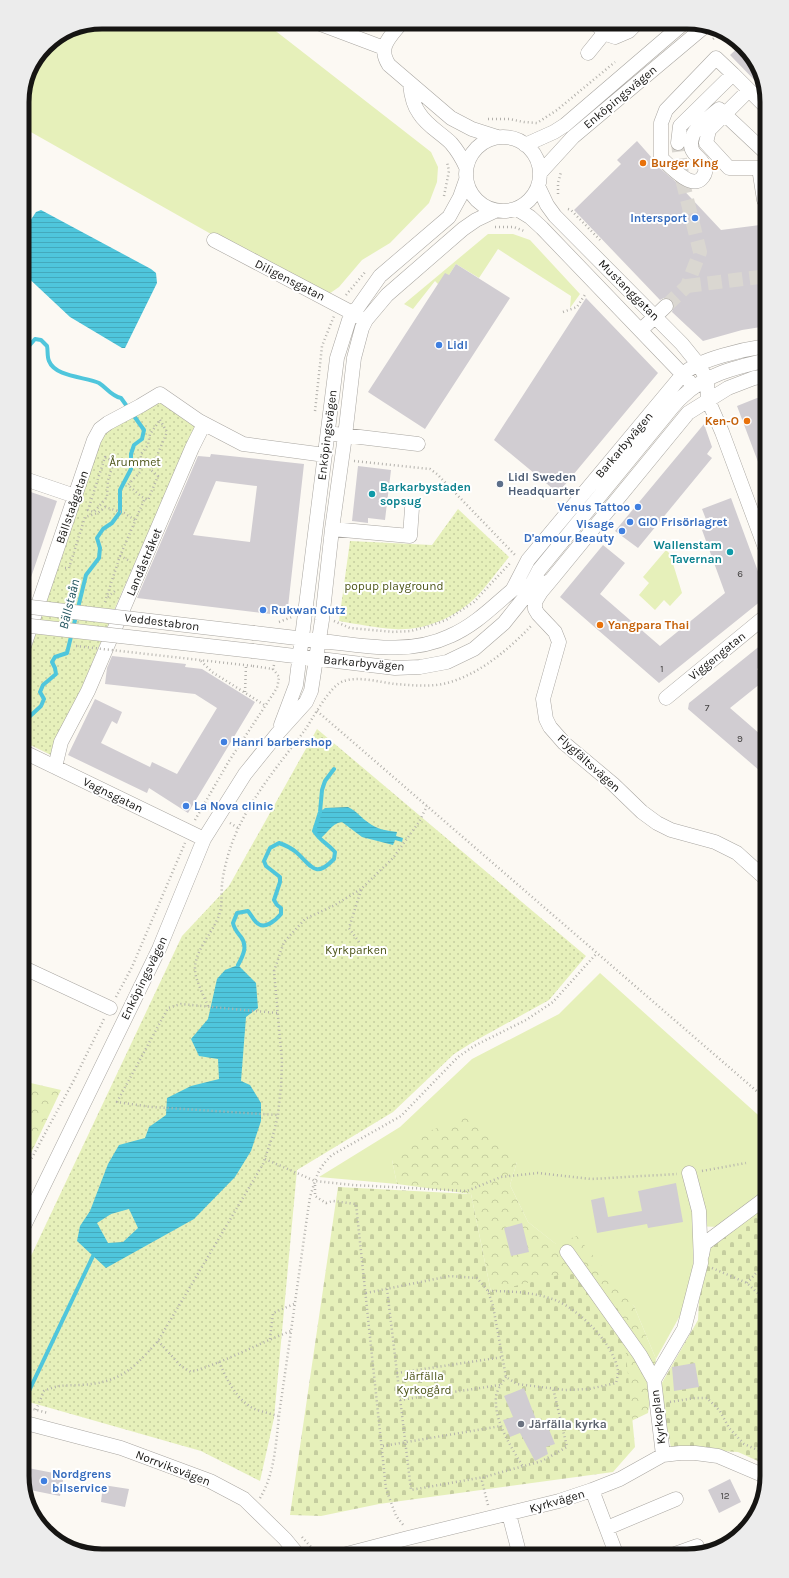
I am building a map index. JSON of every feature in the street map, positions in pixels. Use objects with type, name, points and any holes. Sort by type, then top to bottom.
[{"type":"street","points":[[330,29],[384,53]]},
{"type":"street","points":[[396,29],[386,42],[384,53],[389,65],[451,118],[472,129],[497,137],[511,138],[526,145],[536,157],[541,172],[538,186],[528,202],[517,209],[509,211],[495,211],[487,208],[475,199],[468,187],[466,174],[457,151],[418,113],[414,105],[410,84]]},
{"type":"street","points":[[601,29],[615,37],[631,29]]},
{"type":"street","name":"Enköpingsvägen","points":[[526,145],[554,132],[565,125],[678,29]]},
{"type":"street","name":"Enköpingsvägen","points":[[541,172],[573,137],[700,30]]},
{"type":"street","points":[[588,53],[605,32]]},
{"type":"street","points":[[760,101],[716,58],[666,110],[660,123],[661,158],[685,179],[691,182],[699,181],[704,176],[706,169],[692,153],[691,141],[693,134],[719,109],[760,147]]},
{"type":"street","points":[[678,143],[680,126],[733,74]]},
{"type":"street","points":[[749,90],[709,130],[706,143],[729,168],[760,168]]},
{"type":"street","points":[[466,174],[469,158],[478,146],[497,137]]},
{"type":"street","name":"Enköpingsvägen","points":[[278,733],[296,687],[337,358],[349,320],[380,276],[450,217],[460,197],[466,174]]},
{"type":"street","name":"Mustanggatan","points":[[538,186],[547,205],[555,216],[655,316],[682,344],[699,365],[707,380],[708,400],[722,432],[760,534]]},
{"type":"street","name":"Mustanggatan","points":[[517,209],[530,217],[542,228],[708,400]]},
{"type":"street","name":"Enköpingsvägen","points":[[29,1216],[159,949],[204,839],[245,774],[278,733],[306,702],[311,691],[322,620],[354,358],[362,328],[366,320],[387,295],[463,229],[476,220],[495,211]]},
{"type":"street","name":"Diligensgatan","points":[[214,240],[366,320]]},
{"type":"street","points":[[641,330],[666,306]]},
{"type":"street","name":"Barkarbyvägen","points":[[300,657],[396,668],[420,668],[447,662],[474,649],[504,623],[518,594],[528,560],[683,374],[689,369],[732,353],[760,347]]},
{"type":"street","name":"Barkarbyvägen","points":[[518,594],[682,396],[721,372],[760,362]]},
{"type":"street","name":"Barkarbyvägen","points":[[303,639],[387,649],[429,644],[451,636],[518,594],[551,580],[688,413],[728,388],[760,377]]},
{"type":"street","name":"Bällstaågatan","points":[[29,617],[75,496],[94,440],[100,429],[160,394],[204,424]]},
{"type":"street","points":[[204,424],[243,444],[325,455]]},
{"type":"street","name":"Landåstråket","points":[[55,767],[61,742],[88,691],[192,448],[204,424]]},
{"type":"street","points":[[328,433],[418,444]]},
{"type":"street","points":[[29,480],[75,496]]},
{"type":"street","points":[[332,529],[410,536],[412,508]]},
{"type":"street","name":"Flygfältsvägen","points":[[551,580],[535,602],[535,609],[538,614],[555,632],[559,642],[543,699],[546,719],[550,727],[564,743],[613,784],[642,812],[657,823],[672,830],[715,842],[737,854],[760,874]]},
{"type":"street","name":"Veddestabron","points":[[29,607],[303,639]]},
{"type":"street","name":"Viggengatan","points":[[666,698],[760,621]]},
{"type":"street","name":"Veddestabron","points":[[29,627],[300,657]]},
{"type":"street","name":"Vagnsgatan","points":[[29,754],[204,839]]},
{"type":"street","points":[[29,969],[110,1008]]},
{"type":"street","points":[[689,1173],[699,1211],[701,1263]]},
{"type":"street","points":[[654,1380],[684,1329],[701,1263],[704,1244],[760,1202]]},
{"type":"street","points":[[566,1252],[640,1355],[654,1380]]},
{"type":"street","name":"Kyrkoplan","points":[[654,1380],[663,1455]]},
{"type":"street","name":"Norrviksvägen","points":[[29,1424],[120,1448],[210,1482],[244,1499],[293,1549]]},
{"type":"street","name":"Kyrkvägen","points":[[366,1549],[559,1501],[620,1479],[663,1455],[695,1453],[718,1456],[760,1474]]},
{"type":"street","points":[[592,1490],[614,1549]]},
{"type":"street","points":[[607,1528],[676,1499]]},
{"type":"street","points":[[509,1514],[518,1549]]},
{"type":"street","points":[[689,1549],[697,1546]]},
{"type":"path","points":[[709,42],[716,36]]},
{"type":"path","points":[[484,119],[509,119],[537,123],[547,118],[621,57]]},
{"type":"path","points":[[441,201],[447,188],[449,171],[445,158]]},
{"type":"path","points":[[560,200],[558,183],[562,169]]},
{"type":"path","points":[[490,227],[514,227],[528,232]]},
{"type":"path","points":[[563,312],[577,307],[587,291]]},
{"type":"path","points":[[160,420],[167,432],[151,470],[158,476],[148,500],[145,498],[128,485],[140,472],[141,454],[148,445],[150,434],[160,420]]},
{"type":"path","points":[[105,457],[114,462],[108,480],[107,497],[94,512],[88,510],[105,457]]},
{"type":"path","points":[[350,461],[430,469],[437,474],[516,556]]},
{"type":"path","points":[[105,602],[120,556],[145,498]]},
{"type":"path","points":[[60,567],[69,568],[85,517],[98,513],[105,507],[124,513],[135,520]]},
{"type":"path","points":[[333,614],[332,621],[350,628],[394,632],[411,631],[446,620],[474,602],[520,552]]},
{"type":"path","points":[[107,597],[118,589]]},
{"type":"path","points":[[280,622],[294,616]]},
{"type":"path","points":[[489,662],[512,646],[522,636]]},
{"type":"path","points":[[75,646],[273,669],[279,678],[276,688],[266,706],[229,761],[202,806],[132,967],[119,992]]},
{"type":"path","points":[[201,661],[212,672],[266,706]]},
{"type":"path","points":[[245,692],[246,666]]},
{"type":"path","points":[[208,1006],[201,991],[195,970],[199,954],[217,919],[222,903],[222,884],[230,848],[238,828],[266,781],[330,691],[343,681]]},
{"type":"path","points":[[317,711],[760,1094]]},
{"type":"path","points":[[36,1410],[44,1391],[57,1385],[101,1383],[127,1373],[138,1364],[158,1341],[265,1159],[278,1116],[282,1061],[276,1013],[274,971],[284,942],[305,920],[335,905],[361,889],[393,858],[419,822],[427,806]]},
{"type":"path","points":[[359,942],[349,928],[361,889]]},
{"type":"path","points":[[260,1498],[267,1486],[272,1469],[278,1416],[310,1197],[322,1164],[332,1155],[401,1116],[458,1056],[474,1046],[526,1020],[553,1002],[597,953]]},
{"type":"path","points":[[276,1013],[181,1004],[168,1008],[117,1102],[151,1107],[278,1116]]},
{"type":"path","points":[[29,1163],[74,1080],[102,1024]]},
{"type":"path","points":[[265,1159],[315,1180],[353,1185],[467,1191],[501,1177],[538,1173],[591,1179],[689,1173],[746,1163]]},
{"type":"path","points":[[315,1180],[315,1196],[326,1203],[333,1201],[356,1204],[383,1446],[386,1489],[396,1516],[403,1524],[408,1538]]},
{"type":"path","points":[[701,1263],[747,1283],[760,1295]]},
{"type":"path","points":[[747,1283],[760,1269]]},
{"type":"path","points":[[366,1293],[450,1276],[477,1278],[488,1291],[493,1306],[503,1357],[506,1377],[500,1385],[496,1396],[498,1415],[501,1426],[523,1467]]},
{"type":"path","points":[[387,1289],[404,1443],[411,1490],[484,1477],[523,1467],[542,1461],[567,1447],[553,1388]]},
{"type":"path","points":[[488,1291],[516,1291],[555,1300],[586,1320],[610,1349],[618,1371],[616,1383],[589,1389],[564,1390],[517,1384],[506,1377]]},
{"type":"path","points":[[270,1339],[273,1313],[295,1303]]},
{"type":"path","points":[[158,1341],[181,1366],[191,1372],[219,1362],[291,1331]]},
{"type":"path","points":[[397,1373],[503,1357]]},
{"type":"path","points":[[219,1362],[227,1379],[242,1400],[256,1410],[278,1416]]},
{"type":"path","points":[[400,1400],[500,1385]]},
{"type":"path","points":[[657,1405],[694,1398],[707,1398],[720,1411],[729,1428],[744,1444],[760,1451]]},
{"type":"path","points":[[383,1446],[501,1426]]},
{"type":"path","points":[[484,1477],[482,1481],[491,1518]]},
{"type":"green space","points":[[97,29],[273,29],[431,152],[438,167],[437,182],[429,203],[390,243],[362,260],[339,287],[326,296],[211,234],[29,131],[29,97],[31,83],[41,61],[61,41],[88,30]]},
{"type":"green space","points":[[488,234],[513,234],[530,240],[580,294],[570,308],[571,296],[498,249],[479,278],[456,264],[449,275],[438,284],[435,281],[413,309],[404,304]]},
{"type":"green space","name":"Årummet","points":[[163,399],[196,426],[121,594],[53,756],[29,744],[29,648],[101,434]]},
{"type":"green space","name":"popup playground","points":[[458,509],[509,557],[473,600],[456,613],[446,618],[426,626],[416,628],[387,628],[339,621],[350,541],[432,545]]},
{"type":"green space","points":[[666,550],[670,554],[682,593],[670,606],[664,600],[655,610],[639,595],[649,583],[643,577]]},
{"type":"green space","name":"Kyrkparken","points":[[317,729],[586,956],[549,1000],[454,1054],[393,1112],[297,1170],[274,1418],[260,1481],[201,1451],[29,1402],[29,1260],[182,936],[229,886]]},
{"type":"green space","points":[[600,973],[760,1117],[760,1195],[719,1227],[694,1226],[693,1267],[682,1312],[656,1359],[634,1306],[528,1222],[510,1185],[517,1162],[392,1160],[397,1184],[319,1177],[400,1127],[472,1059],[559,1014]]},
{"type":"green space","points":[[29,1083],[61,1090],[29,1157]]},
{"type":"green space","points":[[471,1115],[517,1162],[510,1185],[528,1222],[556,1244],[577,1236],[634,1306],[656,1359],[648,1413],[627,1423],[491,1292],[471,1194],[397,1184],[392,1160],[427,1132]]},
{"type":"green space","name":"Järfälla Kyrkogård","points":[[338,1187],[471,1194],[491,1292],[575,1271],[625,1344],[635,1447],[613,1472],[379,1504],[321,1516],[290,1515]]},
{"type":"green space","points":[[760,1204],[760,1462],[738,1452],[671,1448],[659,1388],[698,1320],[701,1263],[708,1244]]},
{"type":"water","points":[[41,210],[156,273],[157,283],[125,348],[122,348],[70,317],[29,279],[29,222],[36,212]]},
{"type":"water","points":[[348,807],[375,827],[397,832],[396,836],[403,838],[402,842],[395,840],[393,845],[362,837],[342,822],[332,827],[319,839],[314,831],[320,812],[325,808]]},
{"type":"water","points":[[238,965],[256,983],[258,1008],[246,1017],[241,1081],[250,1085],[261,1103],[261,1121],[251,1151],[235,1177],[194,1219],[106,1268],[77,1241],[80,1226],[90,1211],[108,1164],[119,1145],[145,1138],[149,1127],[166,1115],[167,1098],[191,1086],[219,1079],[218,1059],[199,1056],[191,1039],[208,1019],[217,979],[225,970]],"holes":[[[129,1209],[138,1228],[123,1242],[108,1243],[97,1223],[111,1214]]]},
{"type":"building","points":[[737,49],[739,50],[750,66],[758,84],[730,55]]},
{"type":"building","points":[[637,141],[652,158],[655,164],[676,182],[721,230],[760,225],[760,327],[742,330],[703,341],[672,312],[674,304],[672,300],[664,298],[660,300],[574,210],[621,164],[617,160]]},
{"type":"building","name":"Lidl","points":[[456,264],[510,298],[425,429],[368,392],[445,273],[449,275]]},
{"type":"building","points":[[586,298],[658,373],[558,493],[494,440]]},
{"type":"building","points":[[760,398],[760,467],[737,406]]},
{"type":"building","points":[[704,424],[712,447],[707,454],[712,458],[638,548],[615,531]]},
{"type":"building","points":[[211,454],[304,464],[287,616],[137,598],[198,456],[210,457]],"holes":[[[216,481],[257,486],[250,542],[193,535]]]},
{"type":"building","name":"Barkarbystaden sopsug","points":[[358,466],[391,470],[385,520],[368,518],[368,523],[352,521]]},
{"type":"building","points":[[29,491],[57,501],[29,583]]},
{"type":"building","name":"Wallenstam Tavernan","points":[[731,498],[760,577],[760,602],[659,683],[560,597],[603,545],[625,563],[600,594],[660,646],[725,593],[702,530],[709,527],[702,509]]},
{"type":"building","points":[[760,646],[760,667],[757,669],[760,673],[760,684],[730,708],[760,734],[760,771],[688,709],[689,703]]},
{"type":"building","points":[[112,656],[186,664],[185,667],[202,669],[255,702],[188,813],[149,788],[147,793],[68,755],[95,699],[122,712],[117,724],[112,721],[101,743],[150,767],[152,762],[177,774],[217,708],[195,694],[105,684],[107,668]]},
{"type":"building","points":[[676,1183],[683,1222],[648,1228],[647,1224],[597,1233],[591,1200],[604,1197],[608,1217],[642,1211],[638,1191]]},
{"type":"building","points":[[522,1223],[529,1252],[511,1256],[504,1228]]},
{"type":"building","points":[[695,1363],[699,1387],[674,1391],[672,1367]]},
{"type":"building","name":"Järfälla kyrka","points":[[524,1388],[540,1430],[548,1427],[555,1444],[546,1447],[548,1454],[535,1461],[520,1433],[510,1437],[503,1420],[513,1417],[504,1396]]},
{"type":"building","name":"Nordgrens bilservice","points":[[29,1468],[64,1475],[60,1496],[30,1490]]},
{"type":"building","points":[[730,1479],[741,1502],[719,1513],[708,1490]]},
{"type":"building","points":[[103,1485],[129,1489],[125,1507],[101,1502]]},
{"type":"waterway","name":"Bällstaån","points":[[29,346],[35,339],[41,340],[47,346],[48,359],[52,366],[71,376],[99,383],[112,394],[121,398],[144,430],[142,439],[134,445],[131,454],[131,469],[120,490],[120,512],[112,523],[103,529],[97,538],[100,548],[99,558],[86,575],[67,653],[55,657],[52,662],[56,674],[43,685],[40,692],[44,699],[41,706],[29,717]]},
{"type":"waterway","points":[[238,965],[243,955],[244,944],[233,923],[237,913],[248,911],[256,922],[263,925],[270,924],[281,914],[281,908],[274,900],[280,882],[280,877],[266,866],[264,861],[270,848],[279,843],[290,848],[310,866],[318,869],[328,865],[334,859],[335,852],[314,831],[320,812],[322,790],[325,781],[334,769]]},
{"type":"waterway","points":[[29,1391],[93,1256]]},
{"type":"tunnel","points":[[666,306],[687,286],[700,252],[683,183],[678,143]]},
{"type":"tunnel","points":[[687,286],[760,277]]},
{"type":"place","name":"Burger King","points":[[643,163]]},
{"type":"place","name":"Intersport","points":[[695,218]]},
{"type":"place","name":"Lidl","points":[[439,345]]},
{"type":"place","name":"Ken-O","points":[[747,421]]},
{"type":"place","name":"Lidl Sweden Headquarter","points":[[500,484]]},
{"type":"place","name":"Barkarbystaden sopsug","points":[[372,494]]},
{"type":"place","name":"Venus Tattoo","points":[[638,507]]},
{"type":"place","name":"GIO Frisörlagret","points":[[630,522]]},
{"type":"place","name":"Visage D'amour Beauty","points":[[622,531]]},
{"type":"place","name":"Wallenstam Tavernan","points":[[730,552]]},
{"type":"place","name":"Rukwan Cutz","points":[[263,610]]},
{"type":"place","name":"Yangpara Thai","points":[[600,625]]},
{"type":"place","name":"Hanri barbershop","points":[[224,742]]},
{"type":"place","name":"La Nova clinic","points":[[186,806]]},
{"type":"place","name":"Järfälla kyrka","points":[[521,1424]]},
{"type":"place","name":"Nordgrens bilservice","points":[[44,1481]]}]
